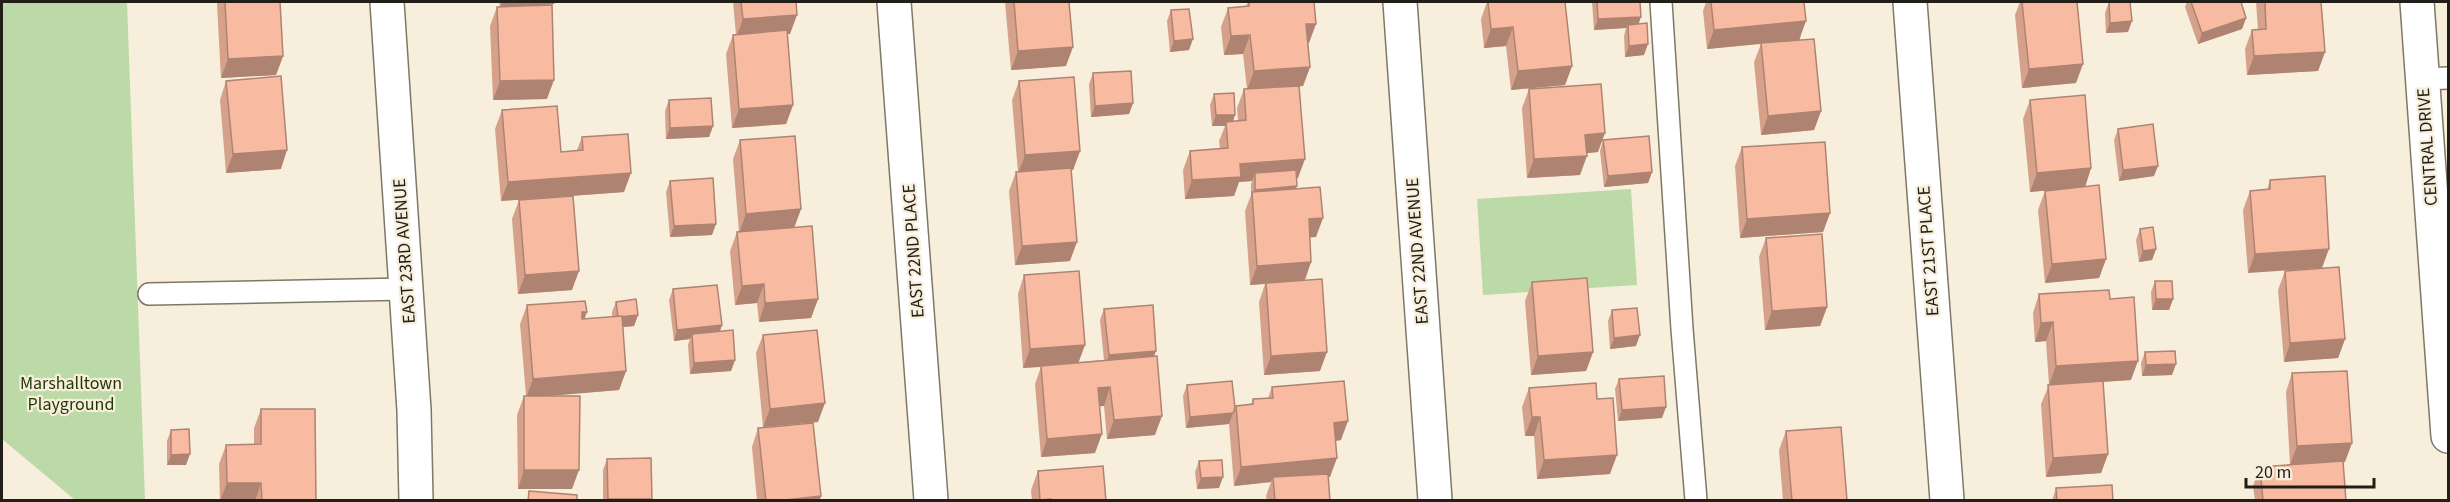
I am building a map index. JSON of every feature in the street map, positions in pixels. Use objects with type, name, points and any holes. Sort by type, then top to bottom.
[{"type":"street","name":"EAST 23RD AVENUE","points":[[387,2],[414,410],[416,501]]},
{"type":"street","name":"EAST 22ND PLACE","points":[[894,2],[931,501]]},
{"type":"street","name":"EAST 22ND AVENUE","points":[[1400,2],[1435,501]]},
{"type":"street","name":"EAST 21ST PLACE","points":[[1910,2],[1947,501]]},
{"type":"street","name":"CENTRAL DRIVE","points":[[2417,2],[2435,78],[2448,436]]},
{"type":"lane","points":[[1661,2],[1682,328],[1696,501]]},
{"type":"lane","points":[[149,294],[406,289]]},
{"type":"green space","name":"Marshalltown Playground","points":[[2,2],[127,2],[145,500],[75,500],[2,439]]},
{"type":"green space","points":[[1631,189],[1637,285],[1483,295],[1477,199]]},
{"type":"building","points":[[225,2],[280,2],[283,56],[228,59]]},
{"type":"building","points":[[741,2],[796,2],[797,15],[743,19]]},
{"type":"building","points":[[1014,2],[1069,2],[1073,47],[1018,51]]},
{"type":"building","points":[[1249,2],[1314,2],[1316,24],[1306,24],[1310,67],[1254,71],[1250,35],[1231,36],[1228,8],[1249,6]]},
{"type":"building","points":[[1488,2],[1565,2],[1572,66],[1518,71],[1513,27],[1491,29]]},
{"type":"building","points":[[1597,2],[1640,2],[1641,17],[1598,19]]},
{"type":"building","points":[[1711,2],[1804,2],[1806,21],[1714,30]]},
{"type":"building","points":[[2022,2],[2077,2],[2083,64],[2029,69]]},
{"type":"building","points":[[2109,2],[2130,2],[2132,21],[2110,23]]},
{"type":"building","points":[[2191,2],[2241,2],[2246,18],[2202,33]]},
{"type":"building","points":[[2265,2],[2321,2],[2325,52],[2254,56],[2252,30],[2266,29]]},
{"type":"building","points":[[552,5],[554,80],[500,81],[497,7]]},
{"type":"building","points":[[1189,9],[1193,39],[1174,41],[1171,10]]},
{"type":"building","points":[[1647,23],[1648,44],[1629,46],[1628,25]]},
{"type":"building","points":[[787,30],[793,105],[739,109],[733,35]]},
{"type":"building","points":[[1814,39],[1821,111],[1768,116],[1761,43]]},
{"type":"building","points":[[1131,71],[1133,103],[1095,106],[1093,73]]},
{"type":"building","points":[[281,76],[287,150],[233,154],[226,81]]},
{"type":"building","points":[[1074,77],[1080,151],[1025,155],[1019,81]]},
{"type":"building","points":[[1601,84],[1605,133],[1585,135],[1587,156],[1534,159],[1529,89]]},
{"type":"building","points":[[1299,86],[1305,159],[1240,164],[1241,177],[1192,180],[1190,151],[1228,148],[1226,122],[1246,120],[1244,89]]},
{"type":"building","points":[[1234,93],[1235,115],[1216,115],[1214,94]]},
{"type":"building","points":[[2085,95],[2091,168],[2037,173],[2030,100]]},
{"type":"building","points":[[711,98],[713,126],[670,128],[669,100]]},
{"type":"building","points":[[557,106],[561,152],[583,150],[582,137],[628,134],[631,173],[508,182],[502,110]]},
{"type":"building","points":[[2153,124],[2158,166],[2123,170],[2118,129]]},
{"type":"building","points":[[795,136],[801,209],[746,214],[740,140]]},
{"type":"building","points":[[1649,136],[1652,172],[1608,176],[1603,140]]},
{"type":"building","points":[[1825,142],[1830,213],[1747,219],[1742,147]]},
{"type":"building","points":[[1071,168],[1077,242],[1022,246],[1016,172]]},
{"type":"building","points":[[1296,170],[1297,186],[1255,190],[1255,173]]},
{"type":"building","points":[[2325,176],[2329,249],[2255,254],[2250,191],[2270,189],[2270,180]]},
{"type":"building","points":[[713,178],[716,224],[674,226],[670,181]]},
{"type":"building","points":[[2099,185],[2106,259],[2052,264],[2045,191]]},
{"type":"building","points":[[1320,187],[1323,218],[1309,219],[1311,262],[1257,266],[1252,192]]},
{"type":"building","points":[[573,196],[579,271],[525,275],[519,200]]},
{"type":"building","points":[[812,226],[818,299],[765,303],[764,284],[742,286],[737,232]]},
{"type":"building","points":[[2153,227],[2156,249],[2143,251],[2140,229]]},
{"type":"building","points":[[1822,234],[1827,307],[1772,311],[1766,238]]},
{"type":"building","points":[[2339,267],[2345,339],[2290,343],[2285,271]]},
{"type":"building","points":[[1079,271],[1085,345],[1030,349],[1024,275]]},
{"type":"building","points":[[1587,278],[1593,352],[1538,356],[1532,282]]},
{"type":"building","points":[[1322,279],[1327,352],[1271,356],[1266,283]]},
{"type":"building","points":[[2155,281],[2172,281],[2173,299],[2156,299]]},
{"type":"building","points":[[717,285],[722,325],[677,330],[673,289]]},
{"type":"building","points":[[2109,290],[2110,299],[2134,297],[2138,361],[2056,366],[2053,322],[2041,323],[2039,294]]},
{"type":"building","points":[[636,299],[638,315],[618,317],[616,302]]},
{"type":"building","points":[[585,301],[587,312],[582,312],[582,319],[622,316],[626,371],[533,379],[527,305]]},
{"type":"building","points":[[1153,305],[1156,351],[1109,355],[1104,309]]},
{"type":"building","points":[[1637,308],[1640,335],[1614,338],[1612,310]]},
{"type":"building","points":[[733,330],[735,360],[694,363],[692,334]]},
{"type":"building","points":[[817,330],[825,403],[770,409],[763,335]]},
{"type":"building","points":[[2175,351],[2176,364],[2146,365],[2145,352]]},
{"type":"building","points":[[1157,356],[1162,416],[1114,420],[1110,387],[1098,388],[1102,434],[1047,439],[1041,366]]},
{"type":"building","points":[[2347,371],[2352,443],[2297,446],[2292,373]]},
{"type":"building","points":[[1664,376],[1666,407],[1622,410],[1619,379]]},
{"type":"building","points":[[1232,381],[1235,408],[1233,413],[1190,417],[1187,385]]},
{"type":"building","points":[[1344,381],[1348,421],[1334,423],[1337,458],[1241,467],[1236,406],[1253,404],[1253,399],[1273,398],[1272,387]]},
{"type":"building","points":[[2103,381],[2108,454],[2053,458],[2048,385]]},
{"type":"building","points":[[1596,383],[1597,399],[1613,398],[1617,455],[1544,460],[1540,417],[1532,417],[1529,388]]},
{"type":"building","points":[[524,396],[580,396],[579,470],[524,470]]},
{"type":"building","points":[[261,409],[315,409],[316,501],[262,501],[261,483],[227,483],[226,445],[261,444]]},
{"type":"building","points":[[813,423],[821,496],[766,501],[758,428]]},
{"type":"building","points":[[1841,427],[1847,500],[1792,501],[1786,431]]},
{"type":"building","points":[[189,429],[190,454],[171,455],[171,430]]},
{"type":"building","points":[[651,458],[652,499],[608,499],[607,459]]},
{"type":"building","points":[[1222,460],[1223,477],[1201,478],[1199,461]]},
{"type":"building","points":[[2343,461],[2346,501],[2263,501],[2260,467]]},
{"type":"building","points":[[1103,466],[1106,501],[1040,500],[1038,471]]},
{"type":"building","points":[[1328,474],[1330,501],[1275,501],[1273,477]]},
{"type":"building","points":[[2112,485],[2113,501],[2057,501],[2056,488]]},
{"type":"building","points":[[529,491],[577,495],[577,501],[528,501]]}]
